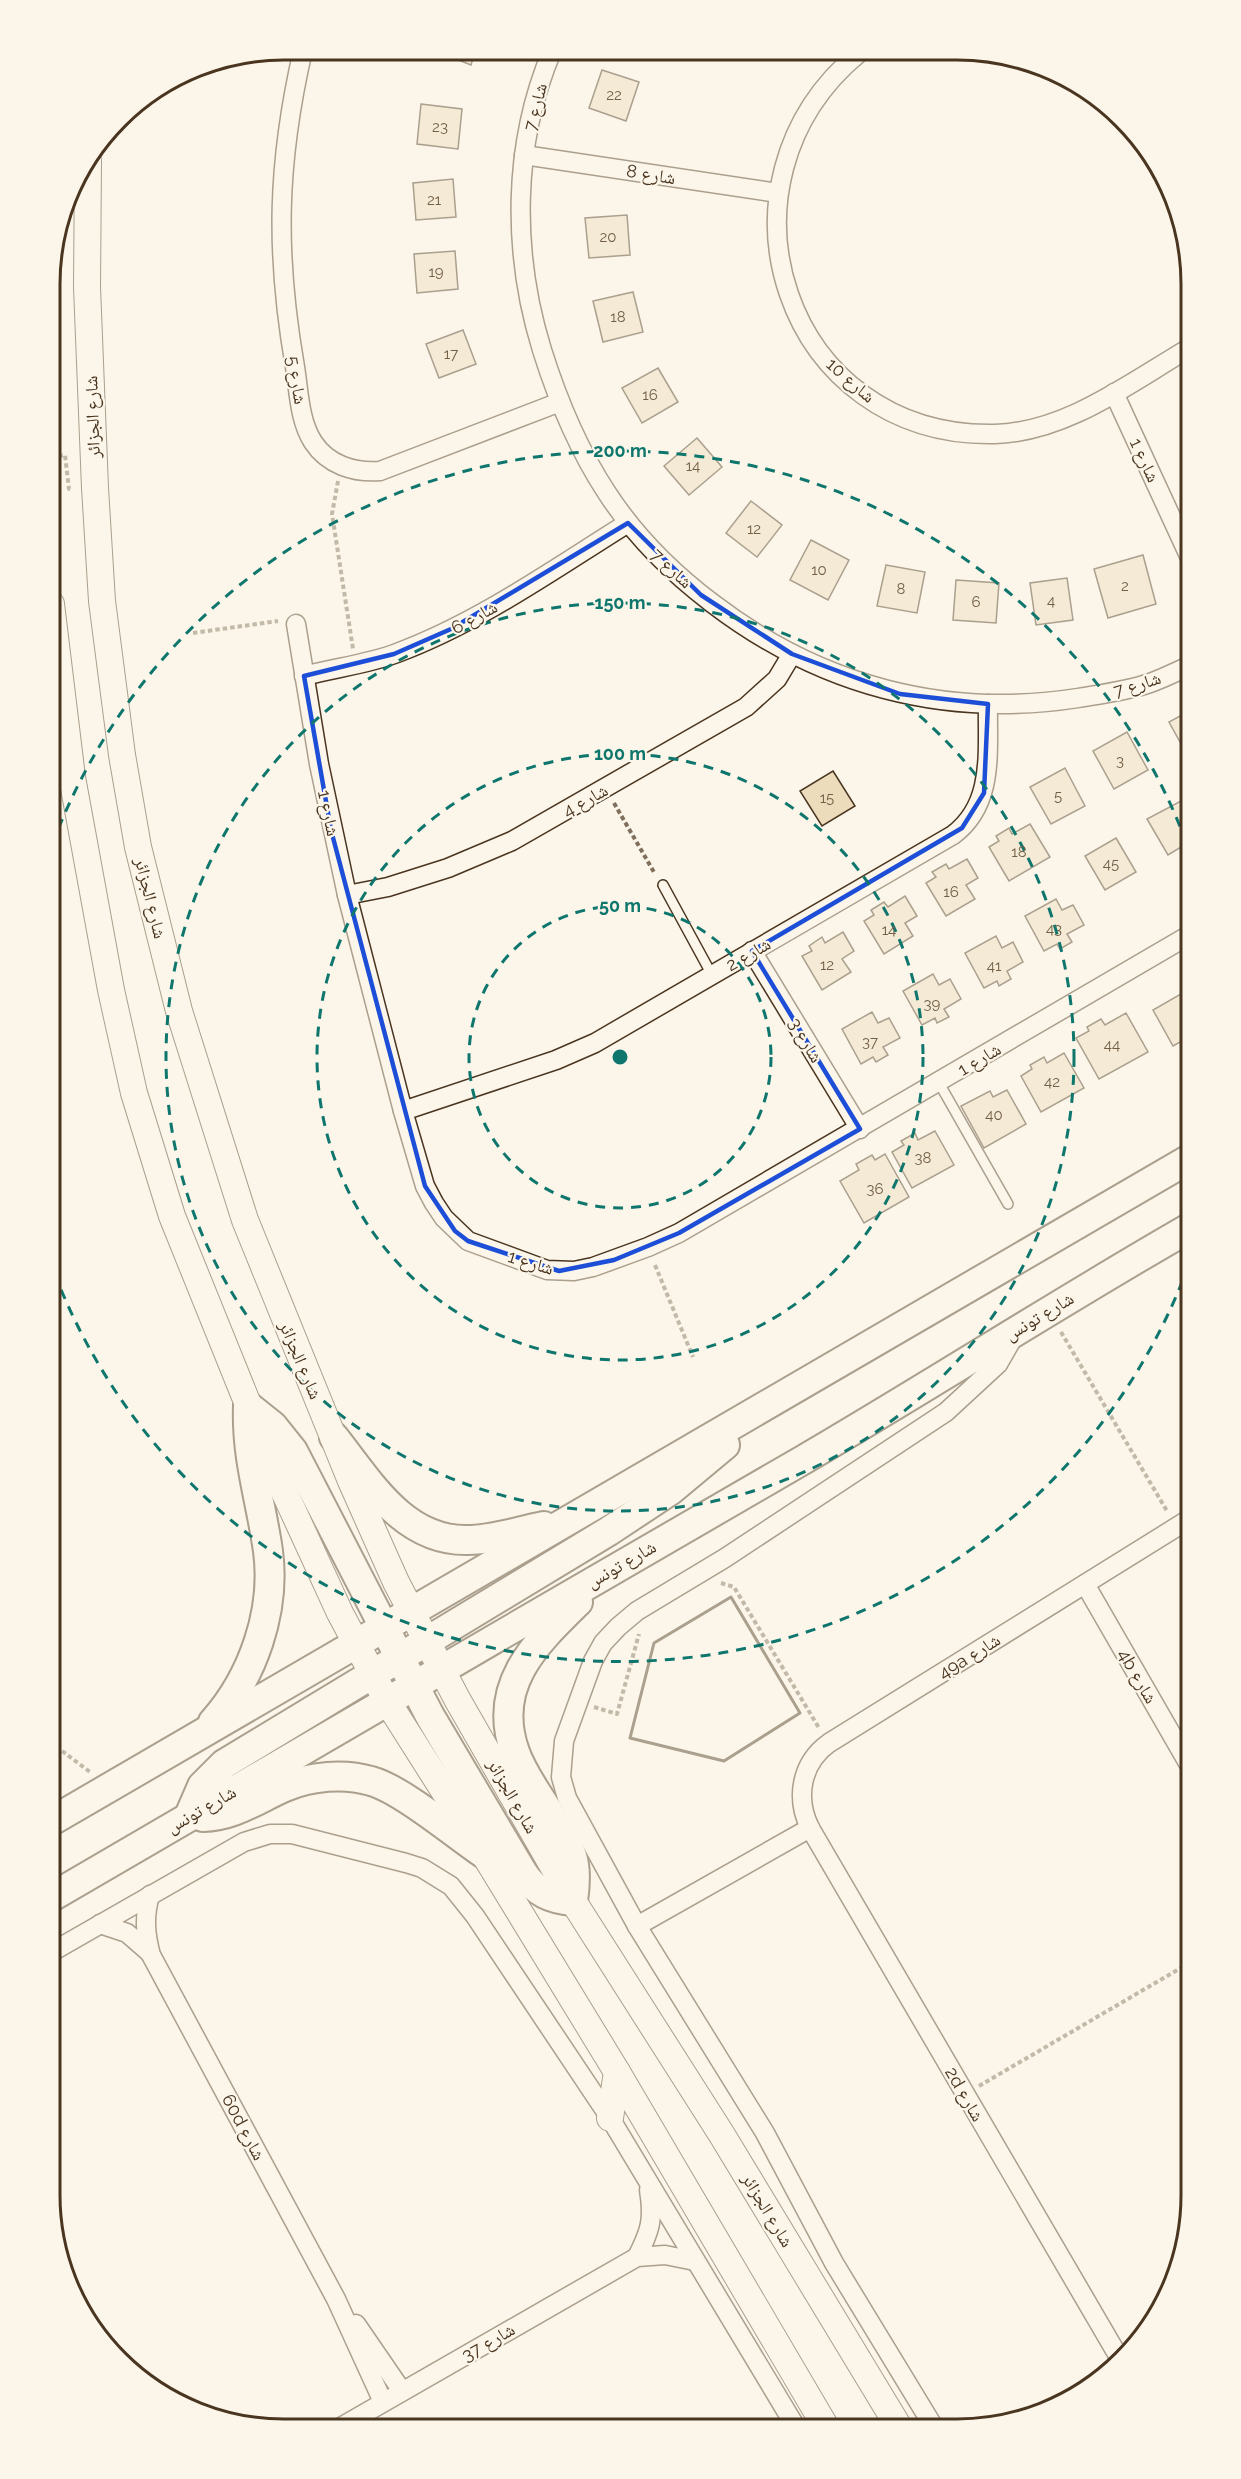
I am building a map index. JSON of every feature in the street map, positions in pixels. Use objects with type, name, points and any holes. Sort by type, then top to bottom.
[{"type":"main road","name":"شارع الجزائر","points":[[88,176],[87,287],[95,488],[102,590],[122,755],[138,847],[179,1011],[222,1151],[281,1313],[351,1481],[428,1643],[573,1901],[722,2135],[896,2419]]},
{"type":"main road","points":[[60,696],[72,777],[127,1062],[152,1155],[172,1216],[277,1476],[357,1644],[387,1701],[484,1854],[617,2072],[821,2419]]},
{"type":"main road","points":[[60,1816],[1181,1164]]},
{"type":"main road","name":"شارع تونس","points":[[60,1892],[609,1570],[805,1458],[1181,1233]]},
{"type":"main road","points":[[248,1406],[273,1426],[293,1451],[414,1686],[530,1885],[543,1894],[557,1899],[573,1901],[577,1877],[573,1857],[515,1753],[510,1736],[510,1700],[521,1667],[530,1652],[609,1570]]},
{"type":"main road","points":[[203,1733],[220,1714],[247,1671],[258,1641],[267,1601],[268,1554],[248,1451],[248,1406]]},
{"type":"main road","points":[[484,1854],[397,1793],[373,1781],[352,1778],[329,1777],[308,1780],[286,1786],[235,1812],[220,1816],[189,1816],[202,1786],[224,1764],[428,1643],[641,1511],[704,1464],[765,1407]]},
{"type":"main road","points":[[334,1437],[395,1512],[406,1521],[432,1534],[449,1539],[483,1539],[570,1520]]},
{"type":"main road","points":[[610,2118],[617,2072]]},
{"type":"street","name":"شارع 5","points":[[301,60],[290,106],[282,170],[280,239],[283,292],[308,432],[323,453],[344,467],[368,472],[393,468],[560,402]]},
{"type":"street","name":"شارع 7","points":[[549,60],[537,93],[524,155],[521,214],[523,259],[536,330],[560,402],[590,466],[628,523],[650,549],[701,595],[758,635],[792,654],[864,684],[900,694],[988,704],[1058,701],[1109,693],[1150,683],[1181,669]]},
{"type":"street","name":"شارع 10","points":[[852,60],[828,82],[816,99],[792,145],[778,193],[776,224],[778,255],[785,285],[796,314],[811,341],[830,365],[853,386],[878,404],[905,418],[935,428],[965,433],[996,434],[1047,425],[1114,393],[1181,353]]},
{"type":"street","name":"شارع 8","points":[[524,155],[778,193]]},
{"type":"street","name":"شارع 1","points":[[1114,393],[1181,538]]},
{"type":"street","name":"شارع 6","points":[[304,676],[394,654],[451,629],[487,610],[628,523]]},
{"type":"street","name":"شارع 1","points":[[296,624],[323,786],[347,895],[425,1186],[444,1218],[468,1241],[535,1266],[559,1272],[593,1267],[648,1247],[678,1233],[1181,940]]},
{"type":"street","name":"شارع 4","points":[[347,895],[416,879],[512,841],[758,699],[777,679],[792,654]]},
{"type":"street","name":"شارع 2","points":[[404,1111],[574,1052],[616,1032],[962,828],[979,806],[984,792],[988,704]]},
{"type":"street","name":"شارع 3","points":[[752,951],[860,1129]]},
{"type":"street","points":[[929,2419],[834,2263],[765,2133],[637,1926],[579,1822],[567,1798],[561,1777],[564,1741],[593,1661],[603,1643],[637,1611],[725,1558],[946,1412],[998,1364],[1017,1330]]},
{"type":"street","name":"49a شارع","points":[[810,1828],[803,1810],[802,1784],[814,1756],[829,1743],[1181,1525]]},
{"type":"street","name":"4b شارع","points":[[1085,1584],[1181,1751]]},
{"type":"street","points":[[637,1926],[810,1828]]},
{"type":"street","name":"2d شارع","points":[[810,1828],[1116,2352]]},
{"type":"street","points":[[60,1947],[244,1842],[270,1834],[303,1836],[422,1868],[451,1887],[464,1900],[610,2118],[790,2419]]},
{"type":"street","name":"60d شارع","points":[[150,1895],[145,1933],[151,1955],[336,2299],[382,2402]]},
{"type":"street","name":"60d شارع","points":[[100,1924],[128,1933],[151,1955]]},
{"type":"street","points":[[637,2257],[651,2228],[653,2217],[648,2181]]},
{"type":"street","name":"شارع 37","points":[[354,2419],[637,2257],[665,2255],[695,2261]]},
{"type":"street","name":"60d شارع","points":[[336,2299],[359,2327],[402,2391]]},
{"type":"lane","points":[[663,885],[712,975]]},
{"type":"lane","points":[[939,1083],[1008,1204]]},
{"type":"path","points":[[344,467],[334,497],[332,514],[356,663]]},
{"type":"path","points":[[193,633],[280,621],[296,624]]},
{"type":"path","points":[[605,789],[656,875]]},
{"type":"path","points":[[648,1247],[693,1357]]},
{"type":"path","points":[[1049,1311],[1181,1518]]},
{"type":"path","points":[[721,1583],[734,1587],[829,1743]]},
{"type":"path","points":[[579,1702],[617,1714],[640,1630]]},
{"type":"path","points":[[60,1750],[109,1788]]},
{"type":"path","points":[[966,2094],[1181,1968]]},
{"type":"highlighted area","points":[[628,523],[701,595],[792,654],[900,694],[988,704],[984,793],[962,828],[752,951],[860,1129],[679,1233],[614,1260],[559,1271],[468,1241],[455,1231],[425,1186],[331,830],[304,676],[394,654],[451,629]]},
{"type":"building","points":[[458,60],[472,60],[471,65]]},
{"type":"building","points":[[602,70],[639,82],[626,121],[589,108]]},
{"type":"building","points":[[421,104],[462,109],[458,149],[417,144]]},
{"type":"building","points":[[453,179],[456,217],[416,220],[413,183]]},
{"type":"building","points":[[627,215],[630,255],[589,258],[585,218]]},
{"type":"building","points":[[455,251],[458,289],[417,293],[414,254]]},
{"type":"building","points":[[633,292],[643,332],[603,342],[593,301]]},
{"type":"building","points":[[463,330],[476,364],[439,378],[426,344]]},
{"type":"building","points":[[658,368],[678,402],[642,423],[622,388]]},
{"type":"building","points":[[697,438],[722,467],[689,495],[664,466]]},
{"type":"building","points":[[751,501],[782,525],[757,557],[726,533]]},
{"type":"building","points":[[811,540],[849,560],[828,600],[790,580]]},
{"type":"building","points":[[1143,555],[1156,604],[1108,618],[1094,569]]},
{"type":"building","points":[[886,565],[925,572],[917,613],[877,606]]},
{"type":"building","points":[[1067,578],[1073,620],[1036,625],[1030,583]]},
{"type":"building","points":[[956,580],[999,583],[996,623],[953,620]]},
{"type":"building","points":[[1181,715],[1181,744],[1169,722]]},
{"type":"building","points":[[1127,732],[1148,770],[1114,789],[1093,751]]},
{"type":"building","points":[[1065,768],[1085,806],[1051,824],[1030,787]]},
{"type":"building","points":[[833,771],[855,806],[822,826],[800,791]]},
{"type":"building","points":[[1181,801],[1181,847],[1168,855],[1147,819]]},
{"type":"building","points":[[1030,824],[1050,857],[1009,881],[989,847],[999,841],[996,836],[1009,828],[1012,834]]},
{"type":"building","points":[[1116,838],[1136,872],[1105,890],[1085,856]]},
{"type":"building","points":[[967,859],[978,878],[966,885],[975,899],[946,916],[926,883],[936,877],[932,872],[946,864],[949,869]]},
{"type":"building","points":[[905,896],[917,916],[905,923],[913,936],[884,954],[864,921],[874,915],[871,910],[884,902],[888,907]]},
{"type":"building","points":[[1056,899],[1062,910],[1073,905],[1084,925],[1067,934],[1072,942],[1060,949],[1057,944],[1044,951],[1025,916]]},
{"type":"building","points":[[843,932],[854,951],[842,959],[851,972],[822,990],[802,956],[812,951],[809,946],[822,937],[825,943]]},
{"type":"building","points":[[996,936],[1002,948],[1013,942],[1023,962],[1007,971],[1011,979],[999,986],[997,981],[984,988],[965,953]]},
{"type":"building","points":[[933,974],[939,985],[950,979],[961,999],[944,1009],[949,1017],[937,1023],[935,1018],[922,1025],[903,991]]},
{"type":"building","points":[[1181,994],[1181,1042],[1173,1046],[1153,1010]]},
{"type":"building","points":[[872,1012],[878,1023],[889,1018],[900,1038],[883,1047],[888,1055],[876,1062],[873,1057],[861,1064],[842,1029]]},
{"type":"building","points":[[1126,1013],[1148,1052],[1099,1079],[1076,1038],[1089,1031],[1087,1027],[1101,1019],[1105,1025]]},
{"type":"building","points":[[1064,1053],[1084,1088],[1041,1112],[1021,1076],[1032,1069],[1030,1065],[1044,1057],[1047,1063]]},
{"type":"building","points":[[1007,1090],[1026,1124],[984,1148],[961,1106],[990,1091],[993,1097]]},
{"type":"building","points":[[935,1131],[954,1165],[912,1188],[892,1152],[904,1145],[901,1141],[915,1133],[918,1140]]},
{"type":"building","points":[[885,1154],[909,1197],[864,1223],[840,1181],[859,1170],[856,1164],[872,1155],[875,1160]]},
{"type":"wall","points":[[731,1597],[800,1713],[724,1761],[630,1738],[654,1643],[731,1597]]}]
